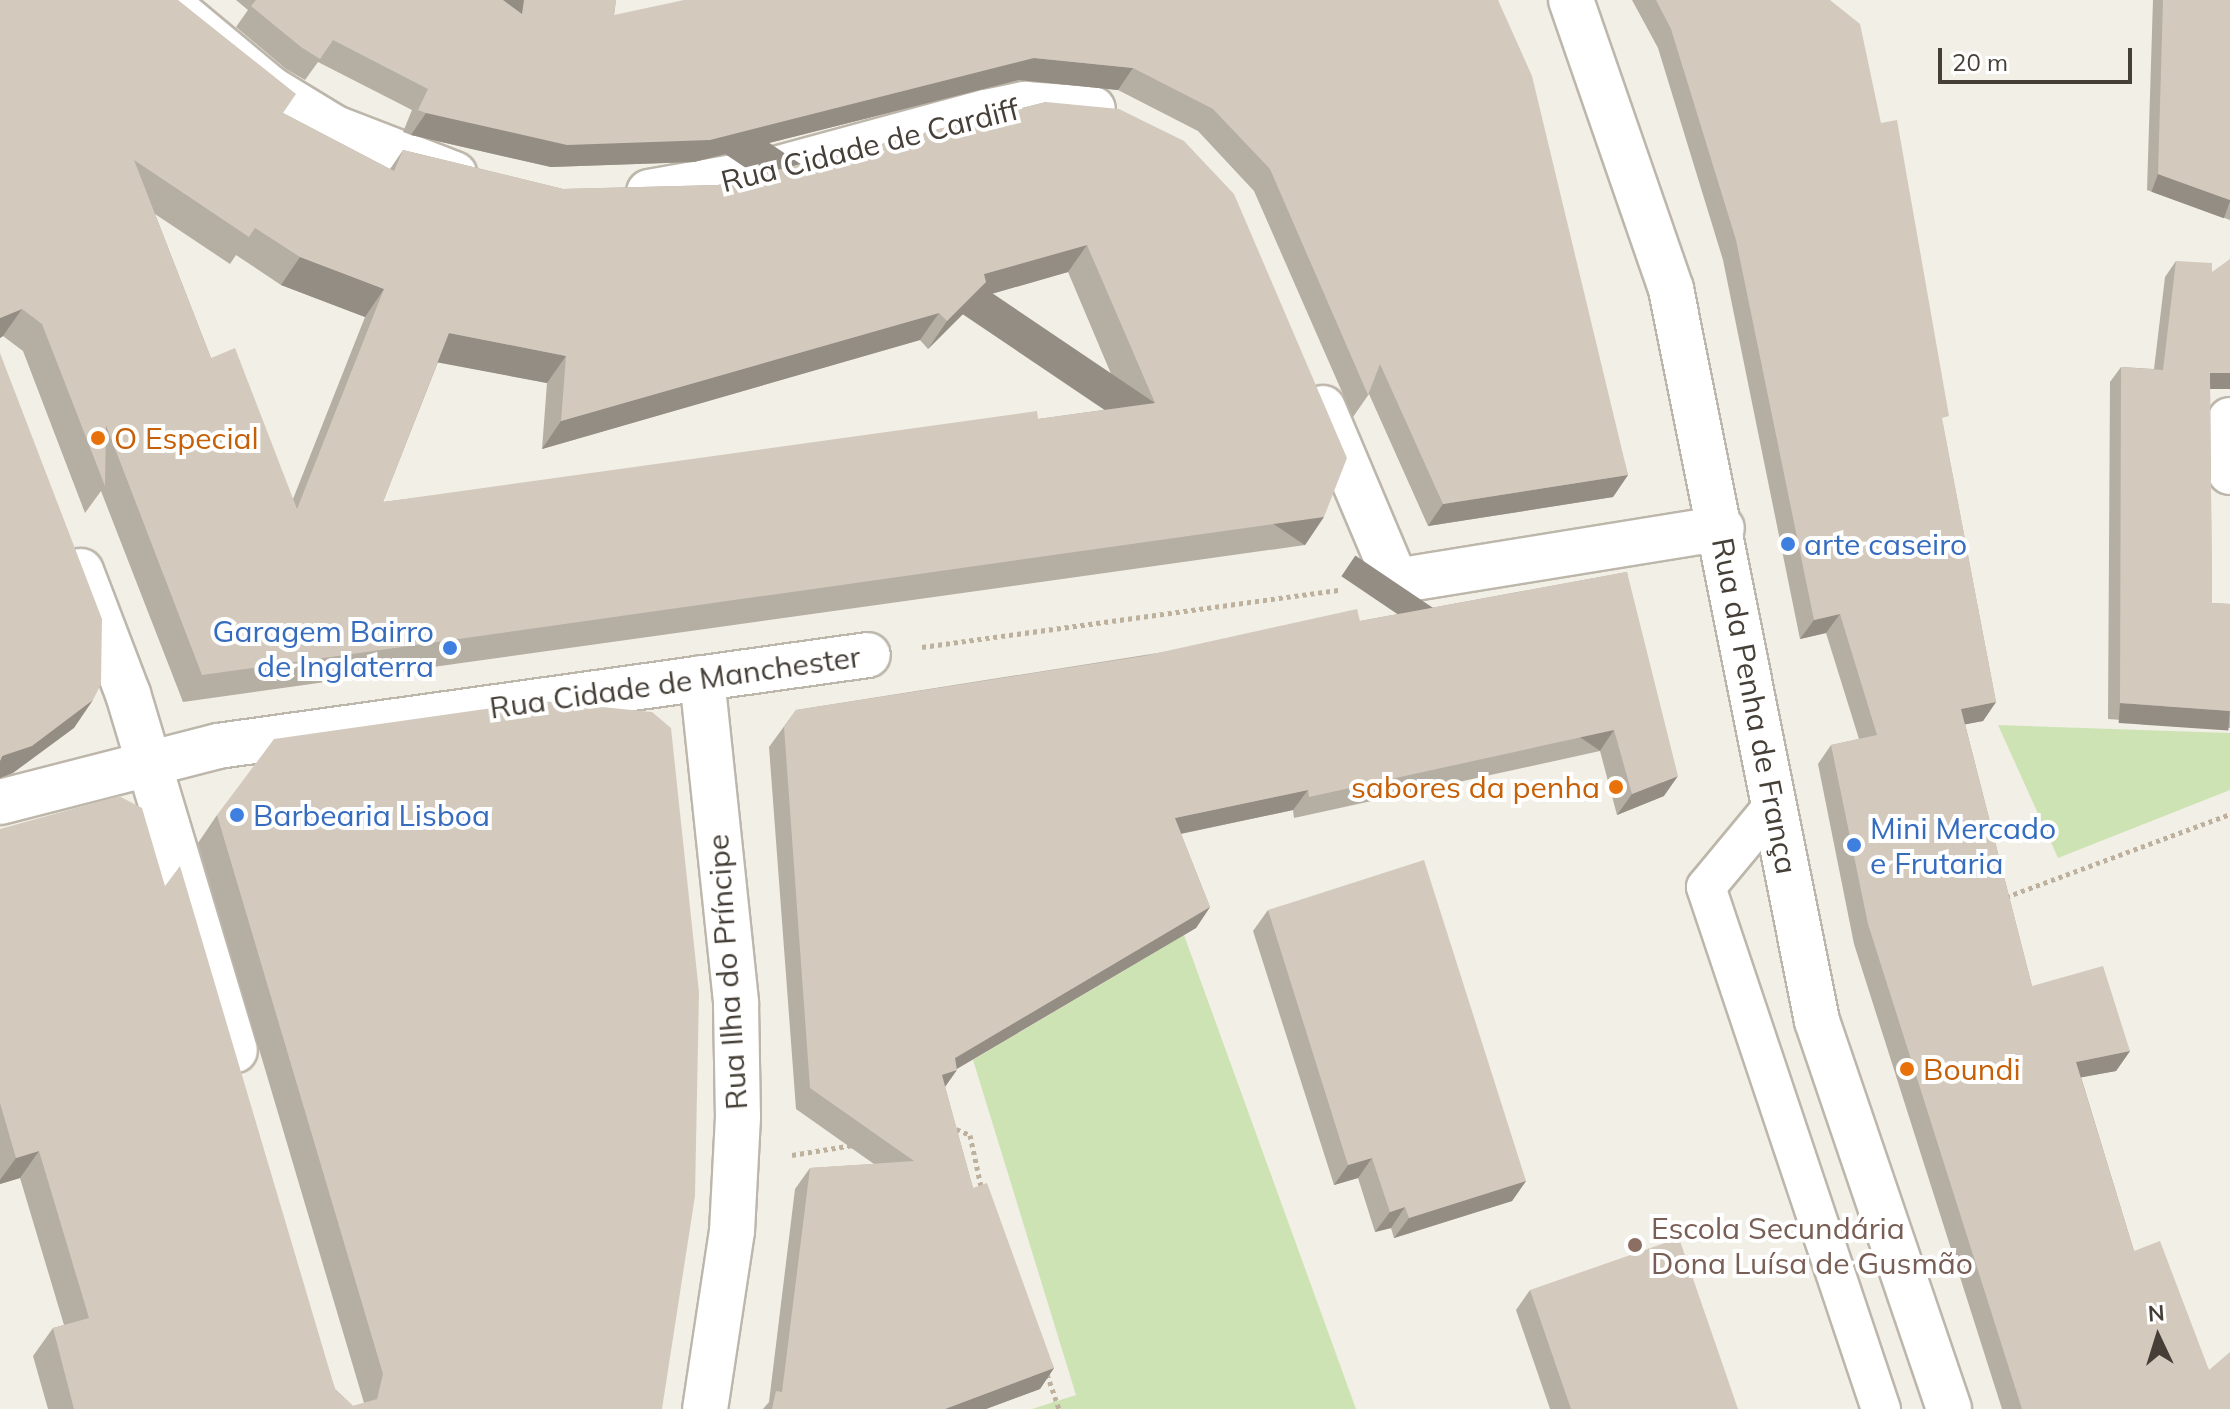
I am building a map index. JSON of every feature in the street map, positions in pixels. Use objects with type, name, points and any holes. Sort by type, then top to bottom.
[{"type":"street","points":[[164,0],[271,89],[335,128],[403,159],[490,182]]},
{"type":"street","name":"Rua da Penha de França","points":[[1571,0],[1671,289],[1722,528],[1817,1021],[1949,1409]]},
{"type":"street","name":"Rua Cidade de Cardiff","points":[[609,194],[698,187],[1025,104],[1066,105],[1133,122]]},
{"type":"street","points":[[1309,376],[1376,584],[1722,528]]},
{"type":"street","points":[[2230,420],[2230,472]]},
{"type":"street","points":[[67,535],[149,764],[247,1091]]},
{"type":"street","name":"Rua Cidade de Manchester","points":[[0,802],[218,746],[868,655]]},
{"type":"street","name":"Rua Ilha do Príncipe","points":[[702,678],[736,1004],[732,1231],[705,1409]]},
{"type":"lane","points":[[1775,804],[1706,887],[1881,1409]]},
{"type":"path","name":"Rua Cidade de Manchester","points":[[868,655],[1376,584]]},
{"type":"path","points":[[1992,902],[2230,814]]},
{"type":"path","points":[[941,1128],[956,1125],[970,1135],[986,1202]]},
{"type":"path","points":[[735,1153],[801,1155],[863,1143]]},
{"type":"path","points":[[1043,1365],[1059,1409]]},
{"type":"green space","points":[[1998,725],[2230,733],[2230,790],[2058,858]]},
{"type":"green space","points":[[1184,935],[1356,1409],[1032,1409],[1076,1395],[973,1060]]},
{"type":"building","points":[[0,0],[178,0],[296,94],[283,113],[394,171],[403,150],[563,189],[718,185],[1046,102],[1119,109],[1184,141],[1234,194],[1347,458],[1324,517],[202,675],[106,425],[105,486],[42,324],[22,309],[0,318]],"holes":[[[134,160],[249,237],[255,228],[300,257],[384,289],[297,509],[235,348],[211,358]],[[1087,245],[1155,403],[1038,419],[1037,411],[383,502],[449,333],[566,356],[561,421],[939,313],[947,321],[986,282],[984,274]]]},
{"type":"building","points":[[256,0],[503,0],[522,14],[524,0],[616,0],[614,15],[684,0],[1498,0],[1532,76],[1628,475],[1443,504],[1380,364],[1368,395],[1270,169],[1213,109],[1133,68],[1034,58],[710,140],[567,145],[418,110],[428,89],[333,40],[320,59],[251,6]]},
{"type":"building","points":[[1656,0],[1830,0],[1860,24],[1881,123],[1897,120],[1949,416],[1942,418],[1996,702],[1961,709],[2032,986],[2103,966],[2130,1051],[2076,1062],[2134,1251],[2160,1241],[2209,1370],[2230,1352],[2230,1409],[2022,1409],[1868,924],[1831,745],[1877,735],[1840,614],[1814,620],[1736,240],[1671,29]]},
{"type":"building","points":[[2163,0],[2230,0],[2230,200],[2158,174]]},
{"type":"building","points":[[2230,259],[2230,373],[2210,373],[2212,603],[2230,604],[2230,711],[2120,703],[2121,367],[2163,370],[2176,261],[2212,263],[2212,272]]},
{"type":"building","points":[[0,353],[102,619],[101,684],[93,700],[32,746],[2,756],[0,761]]},
{"type":"building","points":[[1627,572],[1678,776],[1632,794],[1614,730],[1309,797],[1308,790],[1175,818],[1210,907],[955,1058],[957,1070],[942,1075],[973,1188],[987,1183],[1054,1368],[945,1409],[772,1409],[776,1391],[782,1392],[810,1168],[914,1161],[810,1088],[784,727],[796,710],[1144,656],[1357,609],[1360,621]]},
{"type":"building","points":[[542,701],[652,712],[671,728],[699,992],[695,1196],[662,1409],[74,1409],[53,1328],[89,1318],[39,1151],[16,1158],[0,1103],[0,829],[119,796],[142,808],[165,886],[180,866],[335,1389],[353,1406],[377,1399],[383,1374],[217,815],[274,739]]},
{"type":"building","points":[[1424,860],[1526,1181],[1409,1218],[1405,1207],[1390,1212],[1372,1158],[1348,1165],[1268,910]]},
{"type":"building","points":[[1679,1238],[1738,1409],[1571,1409],[1530,1290]]},
{"type":"place","name":"O Especial","points":[[98,438]]},
{"type":"place","name":"arte caseiro","points":[[1788,544]]},
{"type":"place","name":"Garagem Bairro de Inglaterra","points":[[450,648]]},
{"type":"place","name":"sabores da penha","points":[[1616,787]]},
{"type":"place","name":"Barbearia Lisboa","points":[[237,815]]},
{"type":"place","name":"Mini Mercado e Frutaria","points":[[1854,845]]},
{"type":"place","name":"Boundi","points":[[1907,1069]]},
{"type":"place","name":"Escola Secundária Dona Luísa de Gusmão","points":[[1635,1245]]}]
